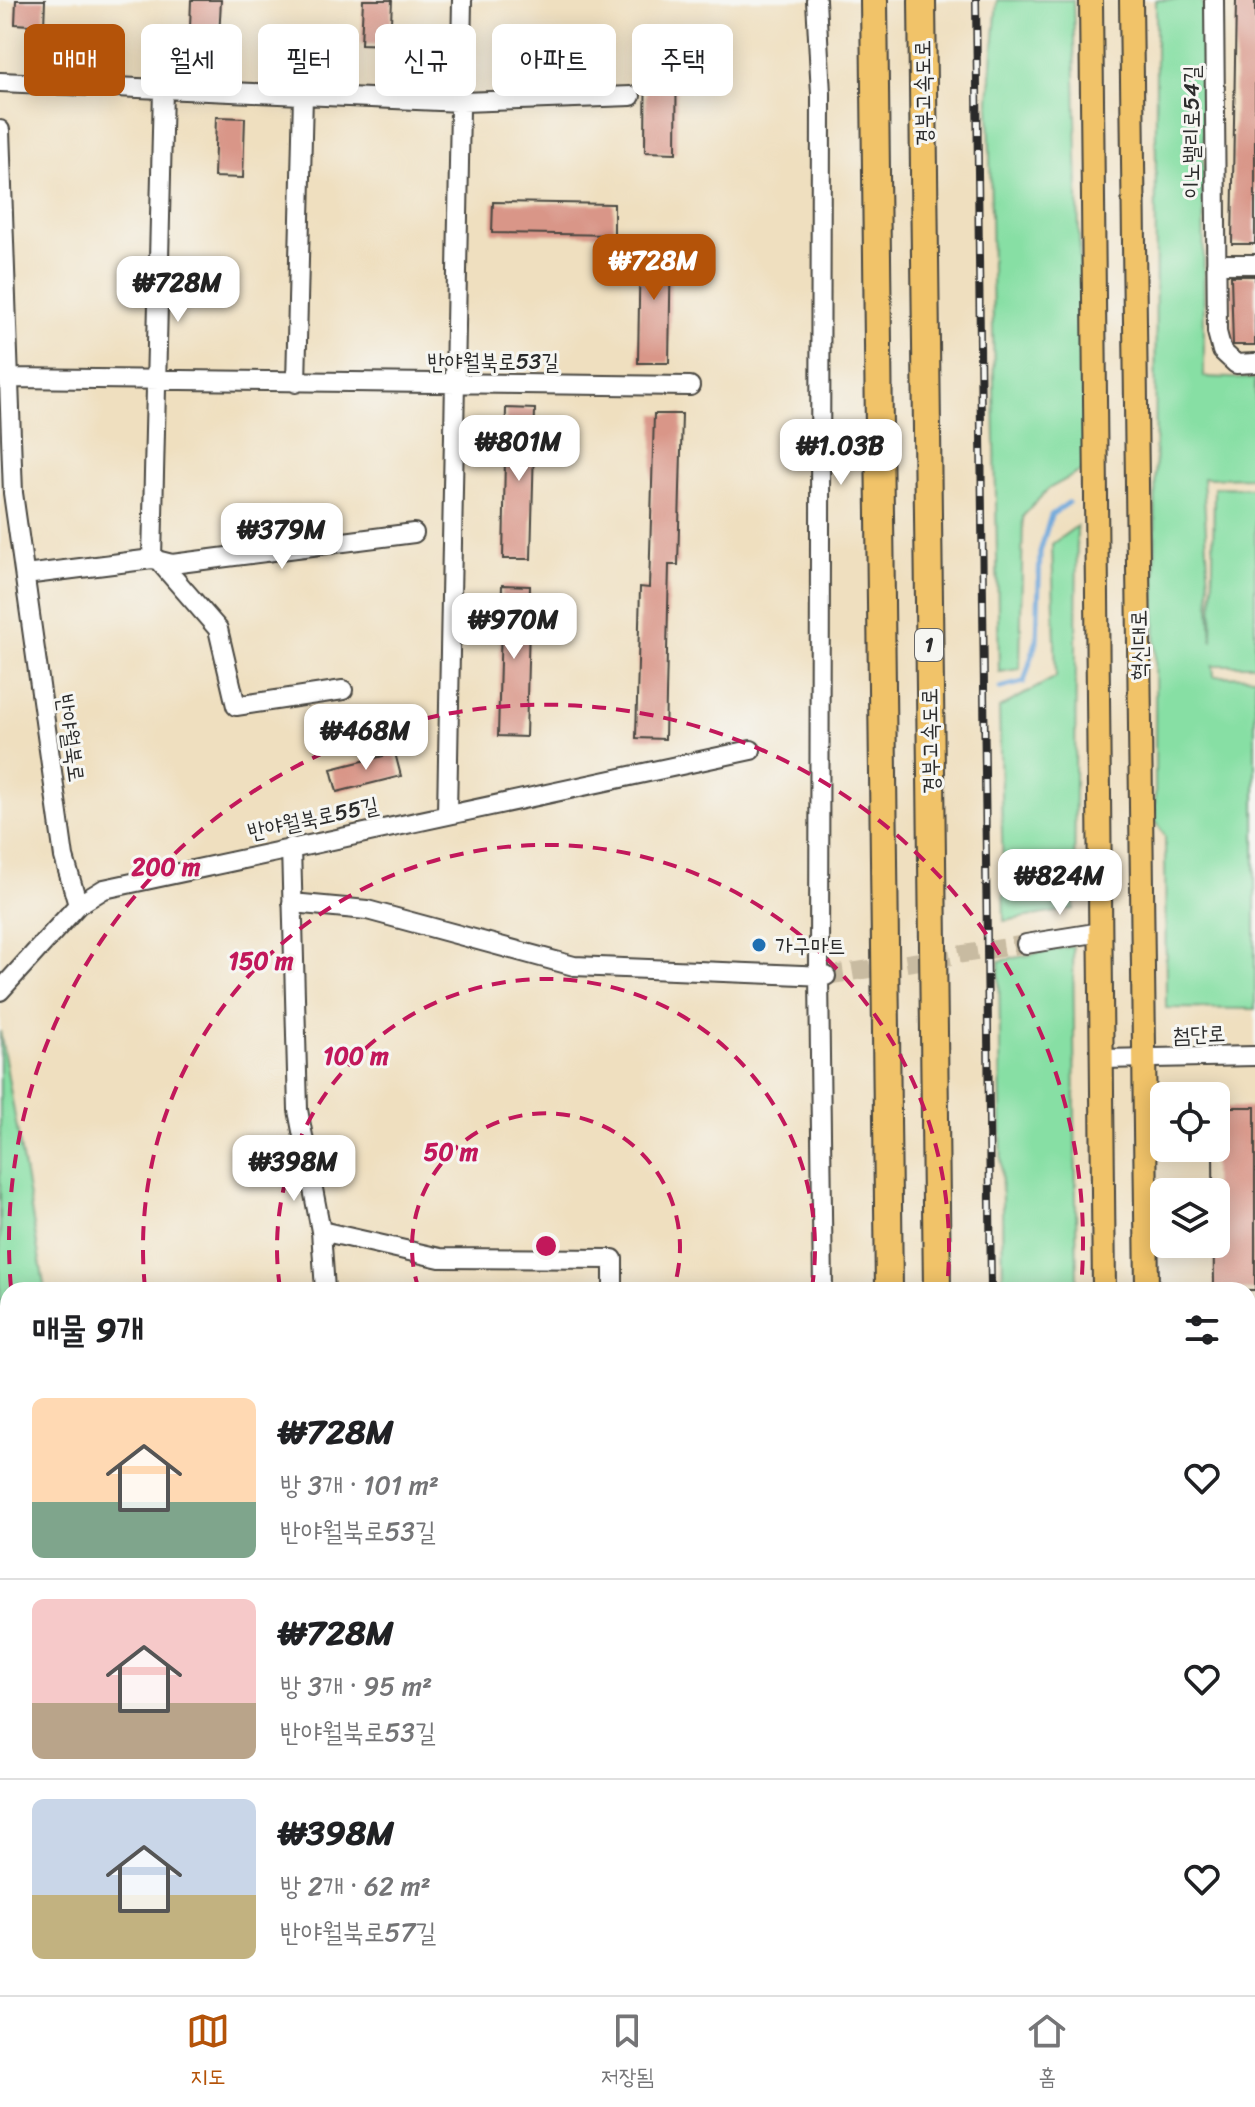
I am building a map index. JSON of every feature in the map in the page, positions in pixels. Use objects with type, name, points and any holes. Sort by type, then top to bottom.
[{"type":"highway","points":[[874,0],[889,1282]]},
{"type":"highway","name":"경부고속도로","points":[[922,0],[937,1282]]},
{"type":"main road","points":[[1091,0],[1104,1282]]},
{"type":"main road","name":"혁신대로","points":[[1131,0],[1147,1282]]},
{"type":"street","points":[[447,814],[462,0]]},
{"type":"street","points":[[816,0],[821,94],[823,1282]]},
{"type":"street","name":"이노밸리로54길","points":[[1214,0],[1217,332],[1222,351],[1236,364],[1255,363]]},
{"type":"street","points":[[0,82],[141,88]]},
{"type":"street","points":[[163,96],[155,559],[218,629],[236,706],[343,690]]},
{"type":"street","points":[[296,383],[303,96]]},
{"type":"street","points":[[326,96],[462,102],[631,96]]},
{"type":"street","name":"반야월북로","points":[[0,130],[12,378],[13,493],[64,857],[78,905]]},
{"type":"street","points":[[1216,264],[1255,264]]},
{"type":"street","name":"반야월북로53길","points":[[12,378],[690,386]]},
{"type":"street","points":[[25,575],[155,559],[172,564],[414,533]]},
{"type":"street","name":"반야월북로55길","points":[[0,991],[78,905],[104,889],[132,880],[751,750]]},
{"type":"street","points":[[291,847],[298,1110],[321,1231],[324,1282]]},
{"type":"street","points":[[292,903],[367,910],[574,966],[823,976]]},
{"type":"street","points":[[1026,944],[1101,932]]},
{"type":"street","name":"첨단로","points":[[1102,1059],[1255,1056]]},
{"type":"street","points":[[321,1231],[440,1258],[613,1259],[613,1282]]},
{"type":"green space","points":[[997,0],[1073,0],[1085,469],[1048,489],[1023,516],[1020,669],[999,672],[989,100]]},
{"type":"green space","points":[[1156,0],[1203,0],[1204,377],[1255,379],[1255,477],[1203,478],[1212,642],[1214,487],[1255,488],[1255,665],[1213,665],[1214,676],[1255,677],[1255,1009],[1166,1008],[1165,836],[1155,820]]},
{"type":"green space","points":[[1077,526],[1074,909],[1004,921],[999,708],[1056,677],[1052,544]]},
{"type":"green space","points":[[1073,946],[1077,1282],[1003,1282],[999,961]]},
{"type":"green space","points":[[0,1031],[44,1282],[0,1282]]},
{"type":"building","points":[[16,0],[45,0],[44,24],[15,24]]},
{"type":"building","points":[[191,0],[221,0],[220,24],[190,24]]},
{"type":"building","points":[[363,0],[392,0],[391,24],[375,24],[375,44],[361,44]]},
{"type":"building","points":[[1236,0],[1255,0],[1255,244],[1232,244]]},
{"type":"building","points":[[645,96],[676,96],[676,153],[645,152]]},
{"type":"building","points":[[216,117],[245,118],[243,178],[214,177]]},
{"type":"building","points":[[493,202],[614,204],[614,235],[492,233]]},
{"type":"building","points":[[640,240],[671,241],[669,363],[638,363]]},
{"type":"building","points":[[1231,276],[1255,276],[1255,345],[1233,345]]},
{"type":"building","points":[[506,408],[535,409],[531,559],[503,559]]},
{"type":"building","points":[[654,414],[682,414],[678,565],[669,565],[665,739],[636,738],[640,587],[649,588]]},
{"type":"building","points":[[502,585],[530,586],[526,737],[498,736]]},
{"type":"building","points":[[395,753],[401,776],[337,792],[331,769]]},
{"type":"building","points":[[1230,1107],[1255,1107],[1255,1282],[1214,1282],[1214,1258],[1230,1258],[1230,1178],[1213,1178],[1213,1162],[1230,1162]]},
{"type":"waterway","points":[[1000,688],[1024,682],[1037,639],[1040,552],[1051,515],[1068,503]]},
{"type":"tunnel","points":[[826,976],[1026,944]]},
{"type":"railway","points":[[976,0],[991,1282]]},
{"type":"place","name":"가구마트","points":[[759,945]]}]
